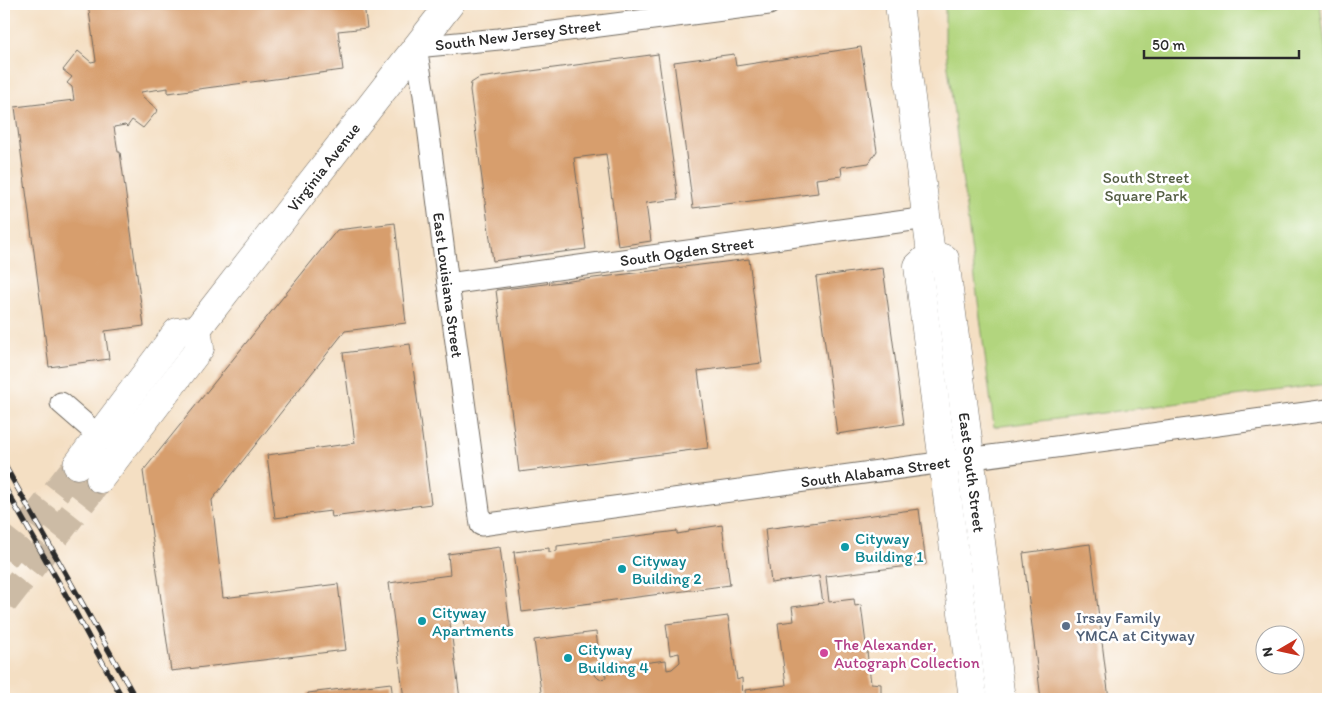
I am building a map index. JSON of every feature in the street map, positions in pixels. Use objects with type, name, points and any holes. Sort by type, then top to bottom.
[{"type":"main road","name":"Virginia Avenue","points":[[197,329],[450,4]]},
{"type":"main road","points":[[899,4],[931,254]]},
{"type":"main road","name":"East South Street","points":[[973,699],[918,266],[931,254],[945,259],[1001,699]]},
{"type":"main road","points":[[197,329],[200,348],[89,472],[99,436],[177,332],[197,329]]},
{"type":"street","name":"South New Jersey Street","points":[[416,47],[499,39],[769,4]]},
{"type":"street","name":"East Louisiana Street","points":[[416,47],[481,525]]},
{"type":"street","name":"South Ogden Street","points":[[448,284],[926,218]]},
{"type":"street","points":[[61,403],[99,436]]},
{"type":"street","name":"South Alabama Street","points":[[481,525],[1328,410]]},
{"type":"green space","name":"South Street Square Park","points":[[945,4],[1320,4],[1328,68],[1328,384],[994,427],[945,43]]},
{"type":"building","points":[[88,4],[364,4],[367,28],[338,31],[343,70],[168,93],[168,88],[141,92],[142,96],[158,110],[143,128],[132,120],[127,127],[125,125],[114,127],[118,152],[120,152],[144,326],[105,331],[109,359],[49,367],[15,107],[74,100],[72,87],[67,83],[72,77],[63,70],[78,51],[91,62],[96,61]]},
{"type":"building","points":[[861,47],[877,151],[869,163],[841,167],[842,176],[816,179],[818,193],[693,208],[674,62],[734,54],[736,66]]},
{"type":"building","points":[[658,54],[678,199],[646,203],[651,241],[618,246],[606,154],[574,158],[586,249],[493,261],[470,90],[471,83],[479,78]]},
{"type":"building","points":[[395,223],[406,323],[345,331],[212,500],[223,598],[338,584],[346,650],[171,671],[143,471],[337,230]]},
{"type":"building","points":[[749,259],[762,363],[698,371],[708,448],[519,472],[496,290]]},
{"type":"building","points":[[883,268],[904,424],[837,434],[816,277]]},
{"type":"building","points":[[410,344],[431,504],[332,517],[331,511],[275,518],[267,455],[355,443],[343,353]]},
{"type":"building","points":[[919,509],[926,564],[826,576],[829,602],[854,599],[855,606],[861,605],[871,683],[881,684],[881,699],[746,699],[745,690],[786,685],[778,623],[794,621],[792,607],[823,603],[819,576],[771,583],[765,529]]},
{"type":"building","name":"Cityway Building 2","points":[[722,525],[730,585],[522,612],[514,552],[549,548],[549,552],[557,551],[557,546],[677,531],[677,534],[689,532],[689,530]]},
{"type":"building","name":"Irsay Family YMCA at Cityway","points":[[1090,544],[1109,699],[1041,699],[1023,553]]},
{"type":"building","name":"Cityway Apartments","points":[[500,547],[510,627],[466,633],[463,613],[449,615],[460,699],[404,699],[389,583],[450,575],[448,554]]},
{"type":"building","name":"Cityway Building 4","points":[[728,616],[737,680],[742,678],[743,699],[542,699],[534,640],[596,632],[600,664],[591,665],[592,672],[599,679],[606,678],[605,668],[666,660],[667,670],[672,669],[680,662],[679,653],[670,655],[666,624]]},
{"type":"building","points":[[391,683],[393,699],[308,699],[308,693]]},
{"type":"tunnel","points":[[4,558],[77,465]]},
{"type":"tunnel","points":[[4,602],[100,479]]},
{"type":"railway","points":[[4,464],[136,699]]},
{"type":"railway","points":[[4,486],[123,699]]},
{"type":"place","name":"Cityway Building 1","points":[[845,547]]},
{"type":"place","name":"Cityway Building 2","points":[[622,569]]},
{"type":"place","name":"Cityway Apartments","points":[[422,621]]},
{"type":"place","name":"Irsay Family YMCA at Cityway","points":[[1066,626]]},
{"type":"place","name":"The Alexander, Autograph Collection","points":[[824,653]]},
{"type":"place","name":"Cityway Building 4","points":[[568,658]]}]
